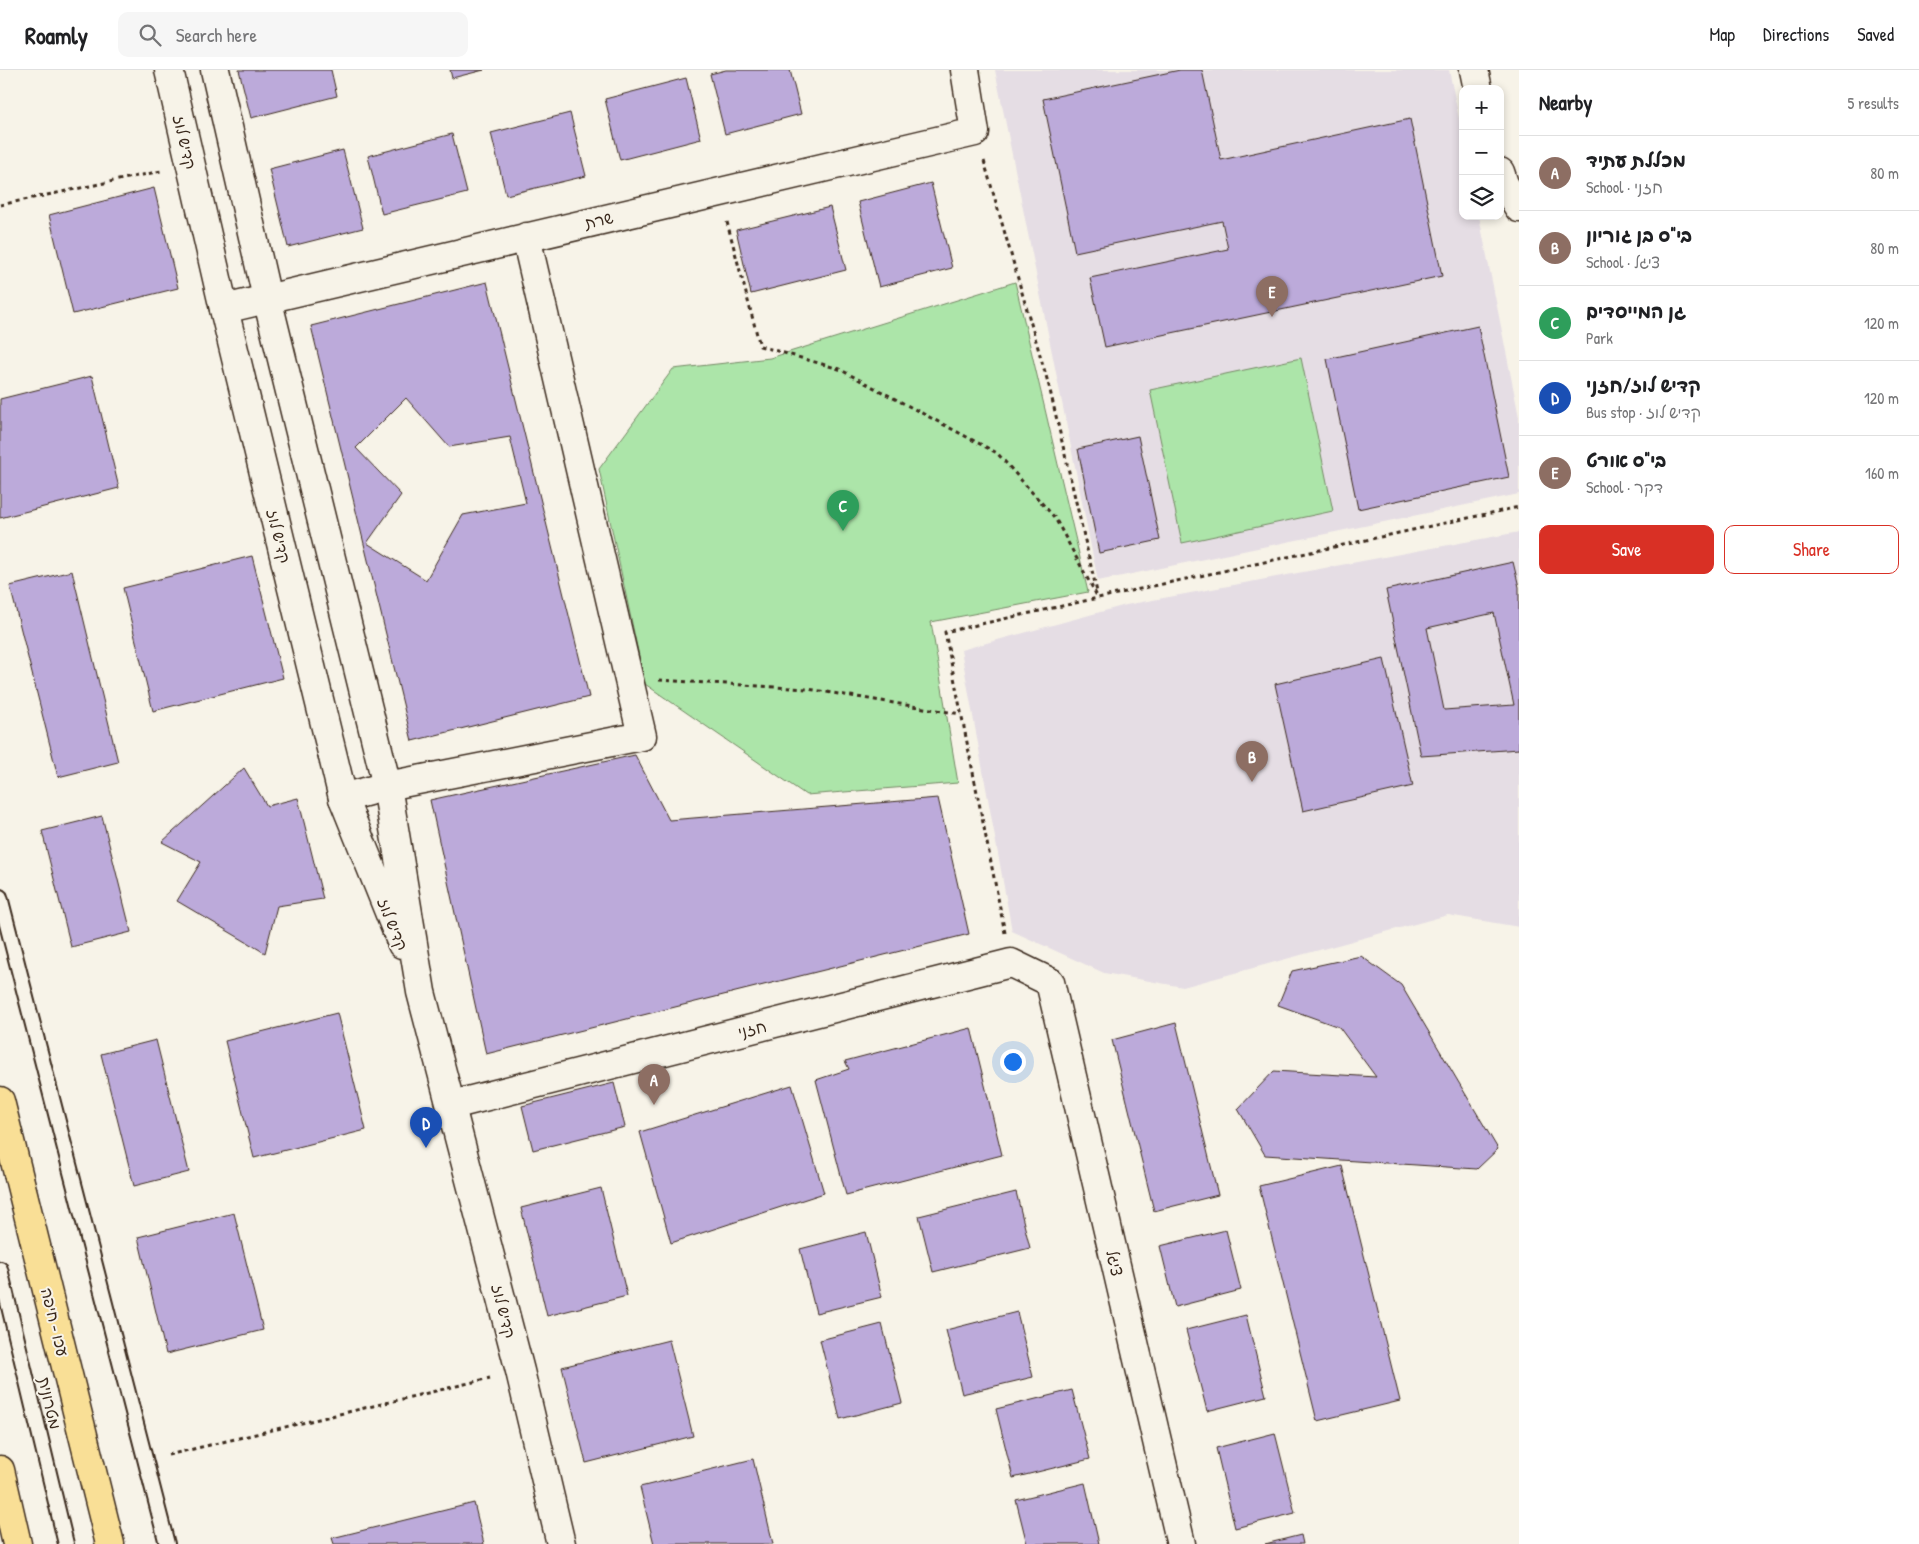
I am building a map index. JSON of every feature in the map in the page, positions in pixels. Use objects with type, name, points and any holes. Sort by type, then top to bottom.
[{"type":"highway","name":"עכו - חיפה","points":[[0,1101],[110,1544]]},
{"type":"highway","points":[[0,1470],[18,1544]]},
{"type":"street","name":"קדיש לוז","points":[[168,70],[224,309],[344,798],[421,992]]},
{"type":"street","name":"קדיש לוז","points":[[215,70],[267,298],[387,786],[421,992],[520,1371],[561,1544]]},
{"type":"street","points":[[965,70],[975,132]]},
{"type":"street","points":[[1474,70],[1477,85]]},
{"type":"street","name":"שרת","points":[[224,309],[975,132]]},
{"type":"street","points":[[1501,175],[1504,184],[1519,208]]},
{"type":"street","points":[[344,798],[387,786],[642,736],[526,237]]},
{"type":"street","name":"ציגל","points":[[1010,963],[1050,982],[1181,1544]]},
{"type":"street","name":"חזני","points":[[452,1105],[1010,963]]},
{"type":"lane","points":[[0,897],[167,1544]]},
{"type":"lane","name":"מטרונית","points":[[0,1269],[66,1544]]},
{"type":"path","points":[[975,132],[1049,386],[1098,598]]},
{"type":"path","points":[[0,205],[190,164]]},
{"type":"path","points":[[719,192],[760,346],[839,369],[997,452],[1055,518],[1098,598]]},
{"type":"path","points":[[1010,963],[945,632],[1519,507]]},
{"type":"path","points":[[628,678],[808,689],[961,714]]},
{"type":"path","points":[[145,1460],[520,1371]]},
{"type":"shaded area","points":[[995,70],[1449,70],[1459,119],[1459,220],[1480,220],[1519,417],[1519,494],[1098,581]]},
{"type":"shaded area","points":[[1519,532],[1519,927],[1448,915],[1183,987],[1104,973],[1012,931],[961,650],[1126,605]]},
{"type":"green space","points":[[1015,282],[1088,592],[931,622],[958,783],[806,795],[645,684],[599,469],[673,369],[770,358]]},
{"type":"green space","points":[[1301,358],[1333,511],[1182,543],[1150,390]]},
{"type":"building","points":[[239,70],[331,70],[337,96],[251,118]]},
{"type":"building","points":[[450,70],[484,70],[452,78]]},
{"type":"building","points":[[726,70],[790,70],[801,114],[725,134],[710,74]]},
{"type":"building","points":[[1180,70],[1202,70],[1221,160],[1410,119],[1442,276],[1105,347],[1090,278],[1228,249],[1222,221],[1075,252],[1043,99]]},
{"type":"building","points":[[686,78],[701,139],[620,160],[605,99]]},
{"type":"building","points":[[570,113],[586,176],[506,195],[491,133]]},
{"type":"building","points":[[452,134],[467,193],[382,214],[368,156]]},
{"type":"building","points":[[343,150],[363,228],[288,247],[269,169]]},
{"type":"building","points":[[931,183],[952,268],[879,287],[858,202]]},
{"type":"building","points":[[154,188],[178,288],[73,314],[49,215]]},
{"type":"building","points":[[830,207],[846,270],[751,294],[736,230]]},
{"type":"building","points":[[487,282],[589,697],[412,741],[311,326]]},
{"type":"building","points":[[1478,326],[1509,477],[1358,509],[1327,359]]},
{"type":"building","points":[[92,376],[119,488],[0,518],[0,399]]},
{"type":"building","points":[[406,398],[449,447],[510,437],[526,503],[463,515],[426,580],[367,543],[401,495],[356,448]]},
{"type":"building","points":[[1138,436],[1160,540],[1099,553],[1078,449]]},
{"type":"building","points":[[252,556],[283,678],[153,711],[123,588]]},
{"type":"building","points":[[1513,562],[1519,587],[1519,749],[1421,756],[1386,590]],"holes":[[[1494,613],[1514,705],[1444,710],[1427,628]]]},
{"type":"building","points":[[72,571],[118,762],[58,777],[10,586]]},
{"type":"building","points":[[1384,659],[1413,786],[1303,811],[1275,684]]},
{"type":"building","points":[[635,755],[669,820],[938,798],[969,934],[486,1054],[430,800]]},
{"type":"building","points":[[244,768],[267,806],[298,798],[323,899],[277,906],[265,953],[177,901],[201,862],[162,842]]},
{"type":"building","points":[[102,816],[131,932],[71,947],[42,831]]},
{"type":"building","points":[[1361,956],[1401,985],[1498,1149],[1477,1169],[1265,1155],[1238,1109],[1274,1071],[1376,1077],[1339,1027],[1278,1005],[1292,971]]},
{"type":"building","points":[[337,1013],[366,1130],[254,1158],[225,1041]]},
{"type":"building","points":[[1176,1023],[1218,1195],[1154,1211],[1112,1040]]},
{"type":"building","points":[[971,1028],[1002,1155],[846,1195],[816,1080],[849,1069],[845,1061]]},
{"type":"building","points":[[156,1040],[189,1172],[134,1186],[101,1054]]},
{"type":"building","points":[[614,1083],[625,1127],[533,1150],[522,1106]]},
{"type":"building","points":[[792,1085],[824,1193],[671,1243],[640,1132]]},
{"type":"building","points":[[1342,1166],[1400,1401],[1317,1421],[1259,1186]]},
{"type":"building","points":[[601,1188],[627,1296],[547,1316],[521,1208]]},
{"type":"building","points":[[1016,1192],[1030,1248],[933,1272],[919,1216]]},
{"type":"building","points":[[234,1213],[263,1330],[166,1354],[138,1237]]},
{"type":"building","points":[[1226,1230],[1241,1290],[1175,1307],[1160,1246]]},
{"type":"building","points":[[866,1232],[882,1297],[816,1313],[800,1249]]},
{"type":"building","points":[[1017,1312],[1033,1377],[962,1394],[946,1330]]},
{"type":"building","points":[[1246,1315],[1266,1396],[1207,1411],[1186,1330]]},
{"type":"building","points":[[882,1324],[902,1403],[840,1419],[820,1340]]},
{"type":"building","points":[[669,1340],[693,1436],[586,1463],[562,1367]]},
{"type":"building","points":[[1072,1390],[1090,1459],[1013,1478],[996,1409]]},
{"type":"building","points":[[1275,1433],[1295,1513],[1235,1528],[1216,1448]]},
{"type":"building","points":[[753,1459],[773,1544],[654,1544],[640,1487]]},
{"type":"building","points":[[1085,1483],[1099,1544],[1027,1544],[1016,1500]]},
{"type":"building","points":[[474,1503],[484,1544],[334,1544],[332,1538]]},
{"type":"building","points":[[1301,1535],[1303,1544],[1265,1544]]},
{"type":"place","name":"בי\"ס אורט","points":[[1272,317]]},
{"type":"place","name":"גן המייסדים","points":[[843,531]]},
{"type":"place","name":"בי\"ס בן גוריון","points":[[1252,782]]},
{"type":"place","name":"מכללת עתיד","points":[[654,1105]]},
{"type":"place","name":"קדיש לוז/חזני","points":[[426,1148]]}]
